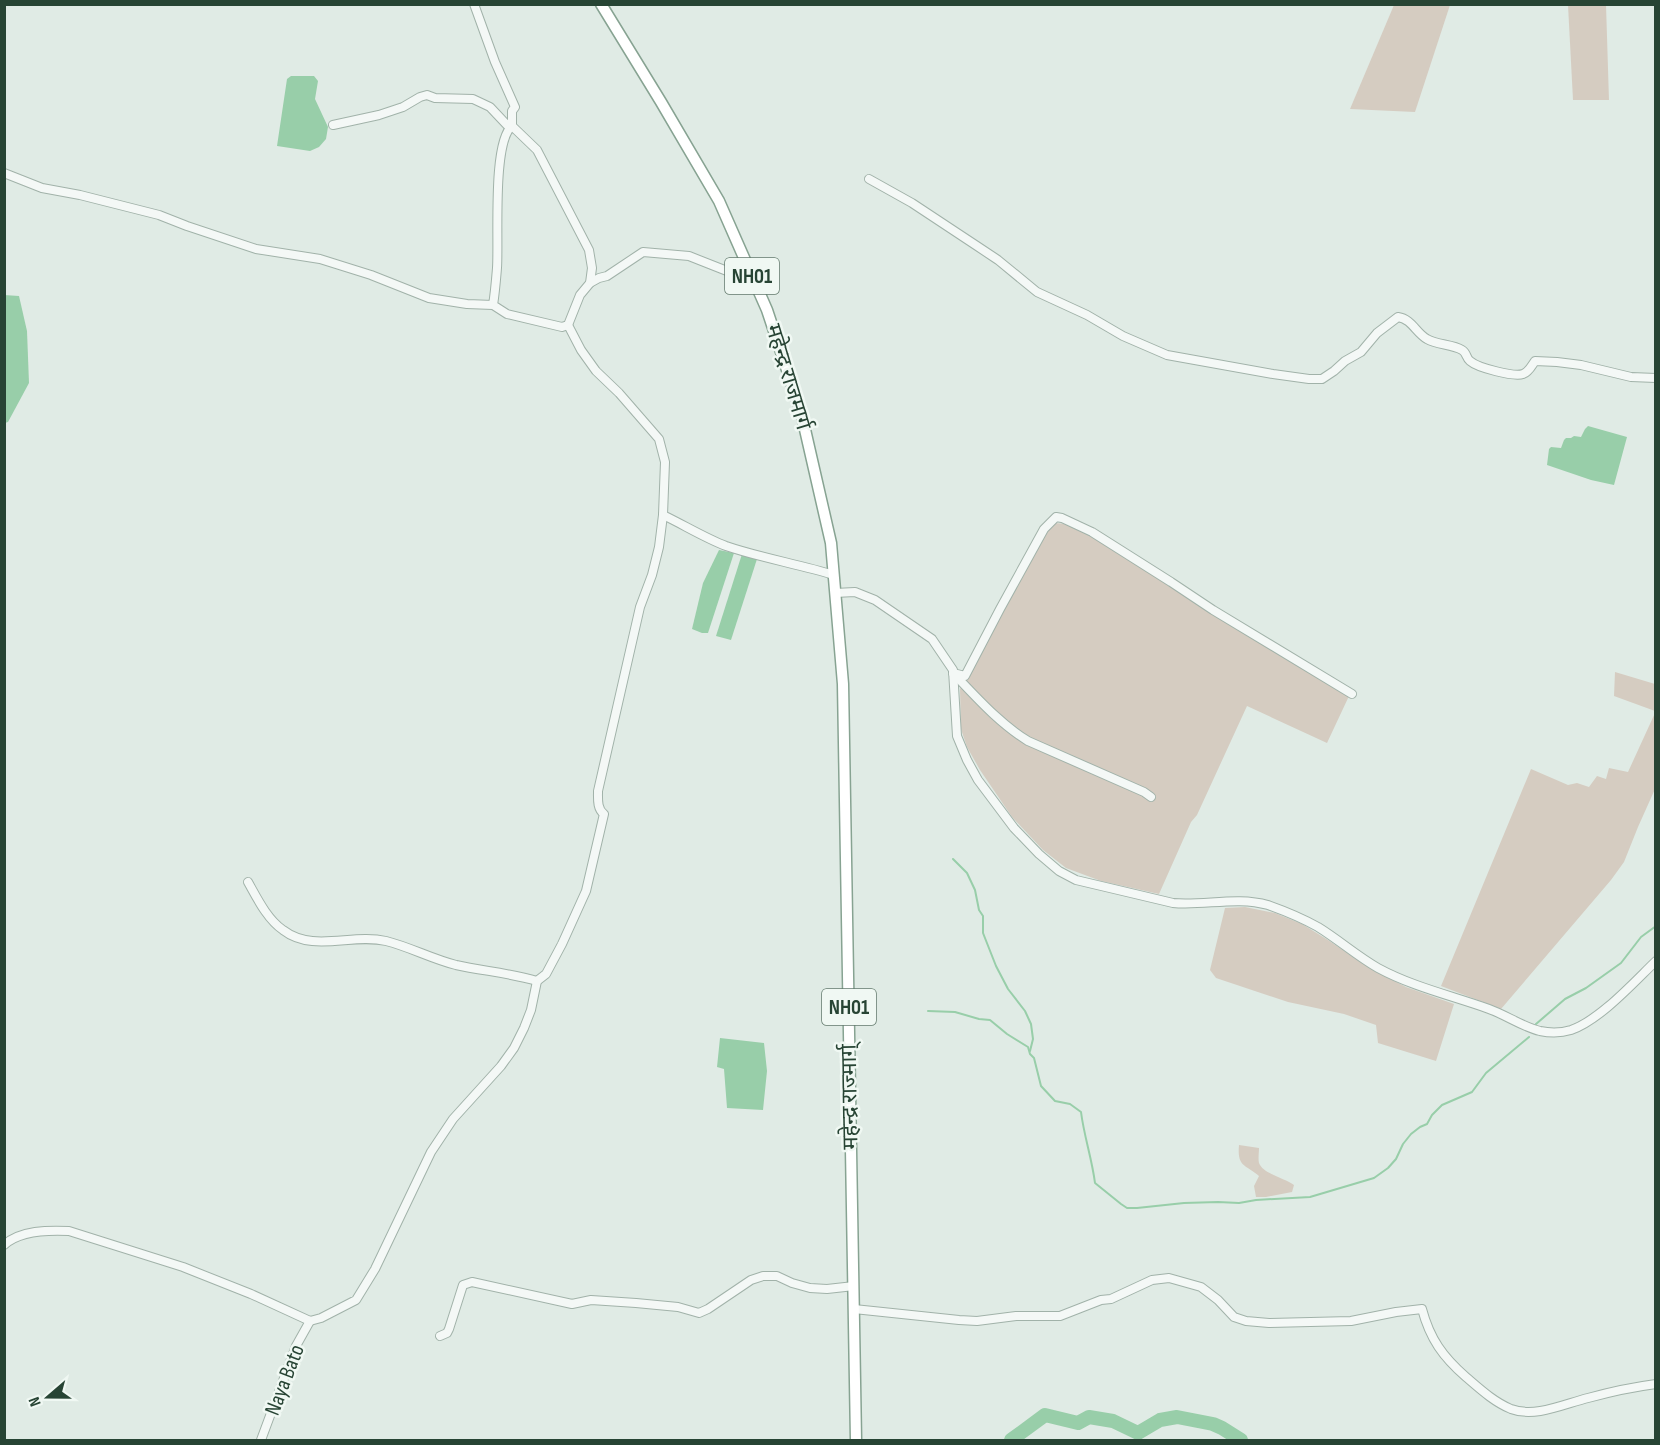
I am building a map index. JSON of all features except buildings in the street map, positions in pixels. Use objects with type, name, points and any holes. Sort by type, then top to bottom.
[{"type":"highway","name":"महेन्द्र राजमार्ग","points":[[601,4],[719,201],[767,310],[801,412],[831,543],[834,575]]},
{"type":"highway","name":"महेन्द्र राज्मार्ग्","points":[[834,575],[843,684],[856,1440]]},
{"type":"street","points":[[474,4],[495,62],[515,107],[512,111],[512,126]]},
{"type":"street","points":[[333,125],[379,115],[427,95],[435,98],[473,99],[490,107],[507,125],[512,126],[537,150],[589,250],[592,268],[590,283]]},
{"type":"street","points":[[493,305],[497,266],[498,179],[502,147],[507,130],[512,126]]},
{"type":"street","points":[[4,173],[42,188],[159,215],[256,249],[320,260],[370,275],[429,298],[466,304],[493,305],[507,314],[562,327],[568,325]]},
{"type":"street","points":[[869,179],[912,203],[998,260],[1037,292],[1104,324],[1123,336],[1167,355],[1273,374],[1322,380],[1361,352],[1377,333],[1398,317],[1404,318],[1429,340],[1463,351],[1468,360],[1484,368],[1521,375],[1526,373],[1535,361],[1545,361],[1581,365],[1631,377],[1656,378]]},
{"type":"street","points":[[4,1245],[24,1234],[55,1230],[69,1231],[183,1266],[251,1293],[310,1321],[321,1318],[356,1300],[375,1269],[430,1152],[453,1119],[501,1066],[514,1048],[528,1019],[537,981],[546,975],[586,891],[604,814],[599,806],[598,791],[640,607],[657,556],[663,515],[665,462],[659,439],[620,393],[596,371],[580,350],[568,325],[580,295],[590,283],[607,276],[643,252],[689,256],[727,271],[748,267]]},
{"type":"street","points":[[663,515],[724,545],[834,575]]},
{"type":"street","points":[[953,673],[965,676],[1044,529],[1056,517],[1092,532],[1213,610],[1352,694]]},
{"type":"street","points":[[835,593],[855,592],[875,600],[932,639],[953,670],[957,736],[967,760],[978,780],[1014,828],[1059,872],[1077,880],[1173,903],[1214,901],[1266,905],[1317,927],[1364,959],[1398,978],[1502,1014],[1539,1030],[1556,1033],[1570,1030],[1597,1015],[1656,961]]},
{"type":"street","points":[[953,673],[1001,721],[1028,741],[1151,797]]},
{"type":"street","points":[[248,882],[273,920],[283,930],[303,940],[385,941],[452,964],[537,981]]},
{"type":"street","points":[[440,1336],[447,1333],[449,1329],[464,1286],[472,1282],[572,1304],[591,1300],[636,1303],[678,1307],[699,1313],[708,1310],[751,1280],[763,1276],[777,1276],[810,1288],[854,1286]]},
{"type":"street","points":[[854,1309],[977,1321],[1016,1316],[1060,1316],[1101,1300],[1111,1299],[1152,1280],[1169,1278],[1201,1287],[1218,1300],[1234,1317],[1246,1321],[1269,1323],[1351,1321],[1422,1309],[1427,1328],[1441,1353],[1487,1394],[1511,1408],[1523,1411],[1537,1411],[1589,1397],[1656,1384]]},
{"type":"street","name":"Naya Bato","points":[[261,1440],[296,1346],[310,1321]]},
{"type":"shaded area","points":[[1394,5],[1450,5],[1415,112],[1350,109]]},
{"type":"shaded area","points":[[1568,5],[1606,5],[1609,100],[1573,100]]},
{"type":"shaded area","points":[[291,76],[314,76],[318,81],[315,99],[328,127],[326,139],[319,147],[310,151],[277,146],[287,79]]},
{"type":"shaded area","points":[[4,295],[19,296],[27,331],[29,383],[8,422],[5,423]]},
{"type":"shaded area","points":[[1588,426],[1627,437],[1614,485],[1547,465],[1551,447],[1561,448],[1566,438],[1581,437]]},
{"type":"shaded area","points":[[1054,523],[1075,528],[1108,546],[1349,696],[1327,743],[1247,706],[1159,894],[1101,881],[1066,868],[1043,850],[1012,817],[980,770],[967,747],[961,729],[960,689],[969,677],[1045,532]]},
{"type":"shaded area","points":[[719,550],[734,553],[708,633],[702,633],[692,629],[703,583]]},
{"type":"shaded area","points":[[742,554],[757,559],[731,640],[716,636]]},
{"type":"shaded area","points":[[1615,672],[1655,684],[1655,711],[1614,696]]},
{"type":"shaded area","points":[[1655,713],[1655,789],[1624,862],[1611,880],[1501,1009],[1441,986],[1531,769],[1568,785],[1577,783],[1589,787],[1597,776],[1606,779],[1609,768],[1628,772]]},
{"type":"shaded area","points":[[1245,907],[1275,913],[1302,924],[1371,969],[1406,987],[1454,1004],[1436,1061],[1378,1043],[1376,1025],[1344,1014],[1288,1002],[1216,978],[1210,970],[1225,908]]},
{"type":"shaded area","points":[[720,1038],[764,1043],[767,1071],[763,1110],[727,1108],[724,1069],[717,1067]]},
{"type":"shaded area","points":[[1239,1145],[1259,1148],[1261,1167],[1294,1185],[1292,1192],[1256,1197],[1254,1186],[1259,1176],[1241,1161]]},
{"type":"waterway","points":[[953,859],[967,873],[975,890],[979,910],[983,916],[983,933],[996,966],[1031,1024],[1033,1039],[1030,1051]]},
{"type":"waterway","points":[[1536,1024],[1565,999],[1586,988],[1621,963],[1641,937],[1656,926]]},
{"type":"waterway","points":[[928,1011],[955,1012],[990,1020],[1028,1047],[1034,1058],[1041,1086],[1055,1101],[1070,1104],[1081,1112],[1095,1183],[1127,1208],[1310,1197],[1374,1178],[1388,1168],[1411,1134],[1427,1124],[1442,1105],[1472,1092],[1486,1073],[1529,1037]]},
{"type":"waterway","points":[[1011,1440],[1045,1415],[1078,1423],[1089,1417],[1113,1421],[1138,1433],[1160,1420],[1177,1417],[1213,1424],[1241,1440]]}]
